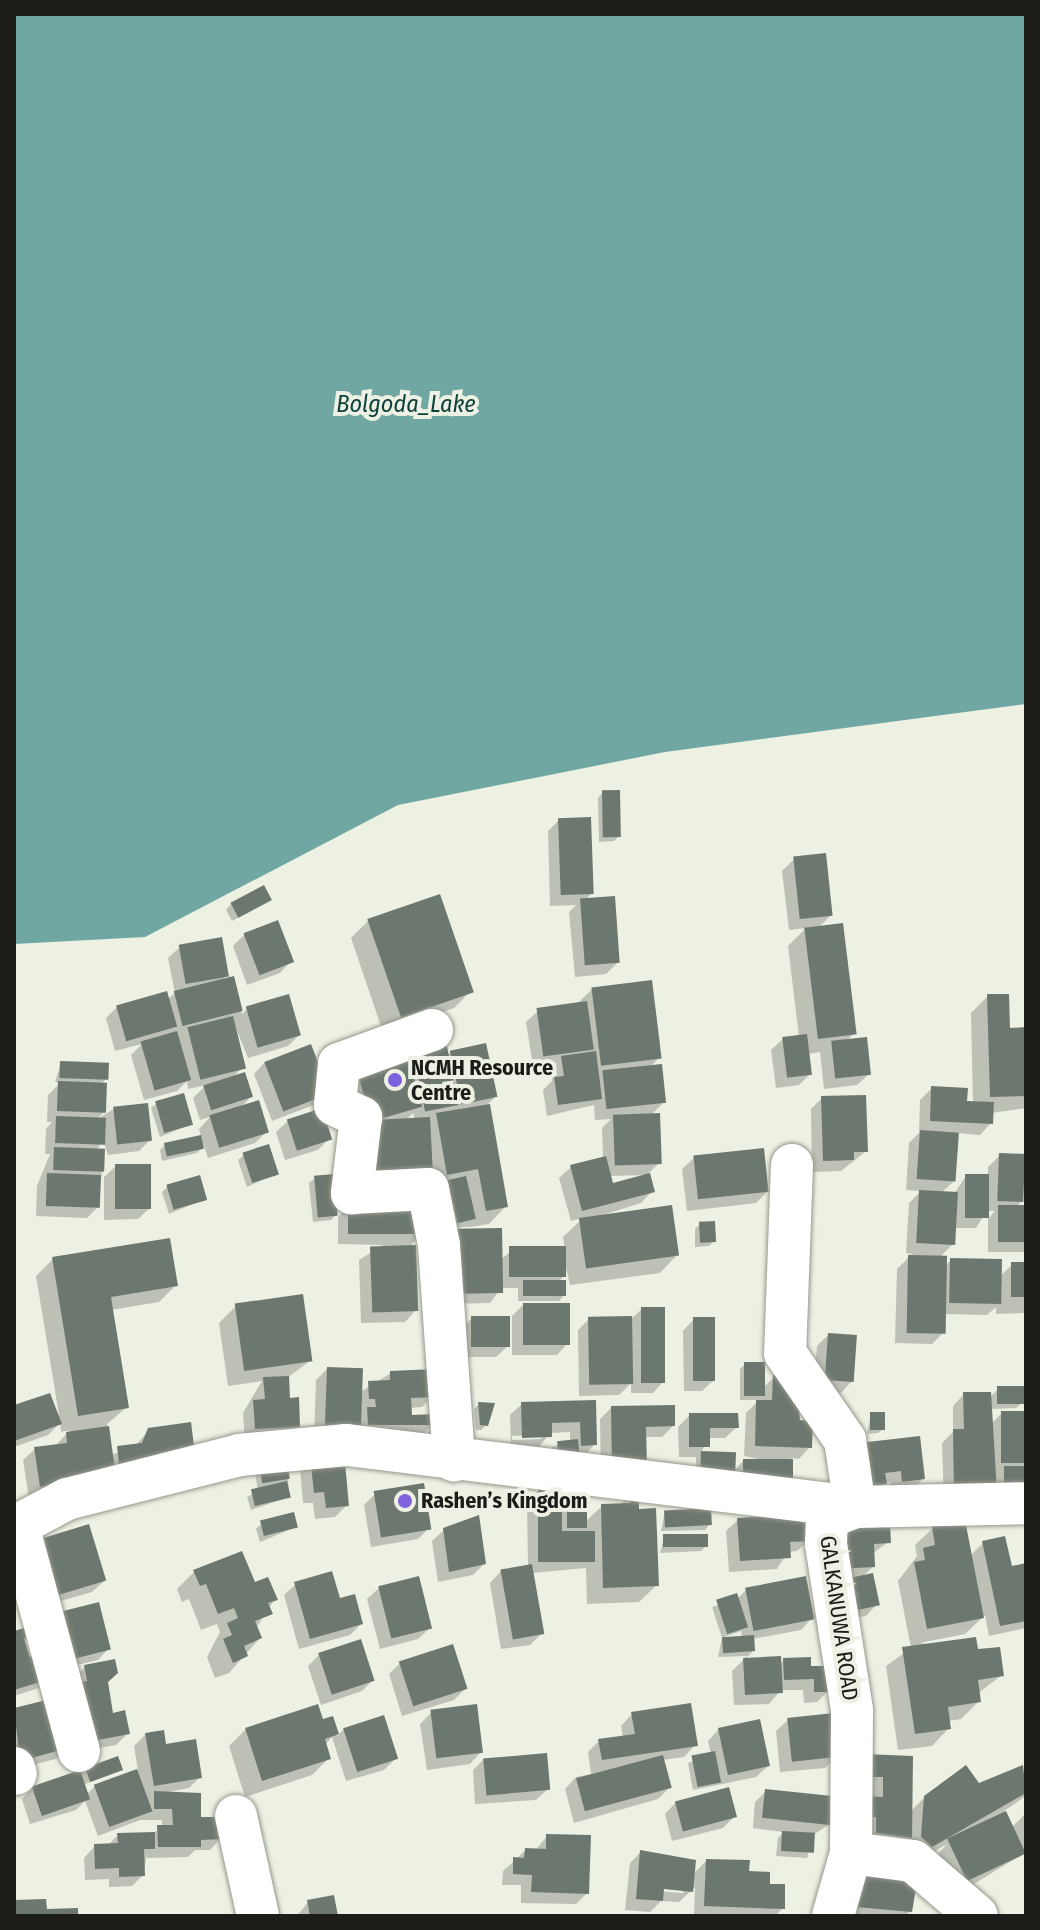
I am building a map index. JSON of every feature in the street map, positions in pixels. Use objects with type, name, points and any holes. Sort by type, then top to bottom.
[{"type":"street","points":[[432,1030],[339,1064],[335,1105],[361,1117],[352,1193],[428,1189],[439,1245],[454,1460]]},
{"type":"street","points":[[79,1751],[16,1526],[67,1499],[239,1455],[347,1445],[855,1507],[845,1440],[785,1353],[792,1165]]},
{"type":"street","name":"GALKANUWA ROAD","points":[[833,1916],[851,1853],[852,1710],[826,1544],[827,1518],[855,1507],[1026,1503]]},
{"type":"street","points":[[236,1816],[258,1916]]},
{"type":"street","points":[[851,1853],[913,1861],[977,1916]]},
{"type":"water","name":"Bolgoda_Lake","points":[[14,14],[1026,14],[1026,704],[665,752],[398,805],[145,937],[14,944]]},
{"type":"building","points":[[602,790],[620,790],[621,837],[603,837]]},
{"type":"building","points":[[591,817],[594,894],[561,895],[558,818]]},
{"type":"building","points":[[826,853],[833,916],[800,919],[793,856]]},
{"type":"building","points":[[264,885],[272,900],[238,918],[230,903]]},
{"type":"building","points":[[440,894],[474,992],[401,1017],[367,919]]},
{"type":"building","points":[[615,896],[620,963],[585,965],[580,898]]},
{"type":"building","points":[[278,920],[294,962],[260,975],[243,933]]},
{"type":"building","points":[[843,923],[857,1034],[818,1039],[804,928]]},
{"type":"building","points":[[222,937],[229,976],[186,984],[179,945]]},
{"type":"building","points":[[234,976],[243,1011],[183,1026],[174,991]]},
{"type":"building","points":[[652,980],[662,1058],[601,1066],[591,987]]},
{"type":"building","points":[[167,991],[177,1027],[126,1041],[116,1006]]},
{"type":"building","points":[[289,994],[301,1035],[258,1048],[246,1006]]},
{"type":"building","points":[[987,994],[1009,994],[1010,1028],[1026,1027],[1026,1096],[990,1097]]},
{"type":"building","points":[[587,1001],[594,1050],[543,1057],[536,1008]]},
{"type":"building","points":[[233,1016],[246,1068],[200,1080],[187,1027]]},
{"type":"building","points":[[177,1031],[191,1080],[155,1090],[140,1041]]},
{"type":"building","points":[[807,1034],[812,1075],[787,1078],[782,1037]]},
{"type":"building","points":[[867,1037],[871,1075],[835,1079],[831,1041]]},
{"type":"building","points":[[486,1043],[497,1097],[461,1104],[450,1051]]},
{"type":"building","points":[[311,1044],[330,1093],[283,1111],[264,1062]]},
{"type":"building","points":[[447,1046],[458,1105],[425,1111],[414,1052]]},
{"type":"building","points":[[596,1051],[602,1099],[558,1105],[554,1077],[564,1076],[561,1056]]},
{"type":"building","points":[[407,1054],[422,1107],[371,1121],[356,1069]]},
{"type":"building","points":[[60,1061],[109,1063],[108,1080],[59,1078]]},
{"type":"building","points":[[662,1064],[666,1103],[606,1109],[602,1070]]},
{"type":"building","points":[[245,1072],[253,1097],[211,1110],[203,1086]]},
{"type":"building","points":[[58,1081],[107,1083],[106,1113],[57,1111]]},
{"type":"building","points":[[931,1086],[968,1088],[967,1101],[994,1102],[993,1124],[930,1121]]},
{"type":"building","points":[[184,1093],[193,1125],[164,1133],[155,1101]]},
{"type":"building","points":[[866,1095],[868,1152],[854,1152],[854,1160],[823,1161],[821,1096]]},
{"type":"building","points":[[259,1100],[269,1133],[219,1148],[209,1115]]},
{"type":"building","points":[[148,1103],[152,1141],[117,1144],[113,1107]]},
{"type":"building","points":[[490,1104],[508,1207],[486,1211],[478,1169],[447,1175],[436,1113]]},
{"type":"building","points":[[322,1108],[332,1139],[297,1151],[287,1119]]},
{"type":"building","points":[[660,1113],[662,1164],[615,1166],[613,1115]]},
{"type":"building","points":[[56,1116],[106,1118],[105,1145],[55,1143]]},
{"type":"building","points":[[430,1117],[433,1168],[372,1171],[369,1120]]},
{"type":"building","points":[[920,1130],[959,1133],[955,1182],[917,1179]]},
{"type":"building","points":[[201,1135],[204,1149],[167,1157],[164,1143]]},
{"type":"building","points":[[269,1144],[279,1174],[252,1183],[242,1153]]},
{"type":"building","points":[[54,1147],[105,1149],[104,1172],[53,1170]]},
{"type":"building","points":[[764,1148],[769,1192],[698,1199],[693,1155]]},
{"type":"building","points":[[999,1153],[1025,1154],[1023,1202],[997,1201]]},
{"type":"building","points":[[606,1156],[613,1183],[650,1173],[655,1192],[582,1211],[570,1165]]},
{"type":"building","points":[[115,1164],[151,1164],[151,1209],[115,1209]]},
{"type":"building","points":[[47,1173],[101,1175],[100,1208],[46,1206]]},
{"type":"building","points":[[334,1174],[338,1216],[318,1218],[314,1176]]},
{"type":"building","points":[[965,1174],[989,1174],[989,1218],[965,1218]]},
{"type":"building","points":[[200,1175],[207,1200],[174,1210],[166,1185]]},
{"type":"building","points":[[466,1176],[476,1219],[457,1223],[447,1180]]},
{"type":"building","points":[[919,1190],[958,1192],[955,1245],[916,1243]]},
{"type":"building","points":[[348,1198],[424,1198],[424,1234],[348,1234]]},
{"type":"building","points":[[672,1205],[679,1256],[586,1269],[579,1218]]},
{"type":"building","points":[[998,1205],[1026,1205],[1026,1242],[998,1242]]},
{"type":"building","points":[[715,1221],[716,1242],[700,1243],[699,1222]]},
{"type":"building","points":[[502,1228],[503,1293],[458,1294],[457,1229]]},
{"type":"building","points":[[170,1238],[178,1286],[111,1297],[129,1408],[78,1416],[52,1257]]},
{"type":"building","points":[[416,1245],[418,1311],[372,1313],[370,1247]]},
{"type":"building","points":[[509,1246],[566,1246],[566,1277],[509,1277]]},
{"type":"building","points":[[908,1255],[947,1256],[946,1334],[907,1333]]},
{"type":"building","points":[[950,1258],[1002,1259],[1001,1304],[949,1303]]},
{"type":"building","points":[[1011,1262],[1026,1262],[1026,1297],[1011,1297]]},
{"type":"building","points":[[523,1280],[566,1280],[566,1296],[523,1296]]},
{"type":"building","points":[[303,1294],[312,1361],[244,1371],[235,1304]]},
{"type":"building","points":[[523,1303],[570,1303],[570,1345],[523,1345]]},
{"type":"building","points":[[641,1307],[665,1307],[665,1383],[641,1383]]},
{"type":"building","points":[[471,1316],[510,1316],[510,1347],[471,1347]]},
{"type":"building","points":[[632,1316],[633,1384],[589,1385],[588,1317]]},
{"type":"building","points":[[693,1317],[715,1317],[715,1381],[693,1381]]},
{"type":"building","points":[[828,1333],[857,1335],[854,1382],[825,1380]]},
{"type":"building","points":[[744,1362],[765,1362],[765,1396],[744,1396]]},
{"type":"building","points":[[327,1367],[363,1368],[361,1432],[325,1431]]},
{"type":"building","points":[[435,1369],[435,1397],[411,1398],[412,1415],[434,1414],[435,1425],[368,1425],[367,1407],[376,1407],[375,1399],[369,1399],[368,1381],[390,1380],[390,1371]]},
{"type":"building","points":[[773,1375],[796,1376],[800,1420],[813,1421],[812,1448],[755,1446],[756,1400],[772,1400]]},
{"type":"building","points":[[289,1376],[290,1398],[299,1397],[300,1427],[255,1429],[253,1400],[265,1399],[263,1377]]},
{"type":"building","points":[[997,1386],[1024,1386],[1024,1404],[997,1404]]},
{"type":"building","points":[[963,1392],[991,1392],[997,1492],[954,1493],[953,1429],[964,1429]]},
{"type":"building","points":[[50,1393],[62,1424],[14,1441],[14,1405]]},
{"type":"building","points":[[596,1400],[597,1445],[581,1446],[580,1422],[552,1423],[552,1437],[522,1438],[521,1402]]},
{"type":"building","points":[[478,1402],[495,1403],[488,1426],[480,1425]]},
{"type":"building","points":[[675,1405],[675,1426],[646,1427],[647,1467],[612,1468],[611,1406]]},
{"type":"building","points":[[1001,1411],[1026,1411],[1026,1463],[1001,1463]]},
{"type":"building","points":[[870,1412],[885,1412],[885,1430],[870,1430]]},
{"type":"building","points":[[689,1413],[738,1413],[739,1428],[710,1428],[710,1447],[689,1447]]},
{"type":"building","points":[[191,1422],[196,1462],[120,1472],[117,1446],[142,1443],[148,1428]]},
{"type":"building","points":[[109,1426],[116,1477],[40,1487],[34,1447],[67,1443],[66,1432]]},
{"type":"building","points":[[920,1436],[925,1479],[902,1482],[901,1471],[885,1473],[887,1484],[864,1486],[859,1443]]},
{"type":"building","points":[[578,1439],[580,1457],[559,1459],[557,1441]]},
{"type":"building","points":[[701,1451],[736,1452],[735,1476],[700,1475]]},
{"type":"building","points":[[344,1452],[349,1506],[326,1508],[324,1492],[314,1493],[310,1455]]},
{"type":"building","points":[[743,1459],[793,1459],[793,1491],[743,1491]]},
{"type":"building","points":[[287,1461],[290,1479],[262,1483],[259,1465]]},
{"type":"building","points":[[1004,1466],[1026,1466],[1026,1493],[1004,1493]]},
{"type":"building","points":[[287,1481],[291,1498],[255,1506],[251,1489]]},
{"type":"building","points":[[424,1483],[431,1529],[381,1537],[374,1491]]},
{"type":"building","points":[[538,1488],[562,1488],[562,1531],[595,1531],[595,1562],[538,1562]]},
{"type":"building","points":[[630,1493],[639,1493],[639,1509],[656,1508],[659,1586],[603,1588],[601,1504],[631,1503]]},
{"type":"building","points":[[567,1498],[587,1498],[587,1528],[567,1528]]},
{"type":"building","points":[[711,1508],[712,1525],[665,1527],[664,1510]]},
{"type":"building","points":[[294,1512],[298,1528],[264,1536],[260,1520]]},
{"type":"building","points":[[809,1513],[811,1541],[790,1542],[791,1558],[740,1561],[737,1518]]},
{"type":"building","points":[[479,1515],[486,1564],[449,1572],[443,1528]]},
{"type":"building","points":[[965,1520],[984,1618],[927,1629],[914,1562],[925,1560],[923,1548],[935,1545],[932,1526]]},
{"type":"building","points":[[890,1523],[891,1543],[874,1544],[875,1567],[835,1569],[833,1526]]},
{"type":"building","points":[[89,1524],[106,1580],[52,1597],[34,1541]]},
{"type":"building","points":[[663,1534],[708,1534],[708,1547],[663,1547]]},
{"type":"building","points":[[1005,1536],[1012,1566],[1026,1563],[1026,1621],[1000,1626],[982,1541]]},
{"type":"building","points":[[242,1551],[255,1582],[268,1577],[278,1600],[268,1603],[273,1614],[255,1621],[262,1638],[244,1646],[248,1656],[233,1663],[223,1639],[232,1635],[227,1623],[238,1618],[234,1608],[218,1614],[206,1584],[200,1586],[193,1570]]},
{"type":"building","points":[[532,1564],[544,1634],[513,1639],[500,1570]]},
{"type":"building","points":[[332,1571],[340,1598],[355,1594],[363,1624],[310,1639],[294,1582]]},
{"type":"building","points":[[873,1573],[880,1605],[844,1613],[837,1581]]},
{"type":"building","points":[[419,1576],[432,1628],[391,1639],[378,1586]]},
{"type":"building","points":[[806,1576],[814,1619],[754,1631],[745,1588]]},
{"type":"building","points":[[737,1593],[748,1627],[727,1634],[716,1600]]},
{"type":"building","points":[[99,1602],[111,1650],[66,1661],[54,1613]]},
{"type":"building","points":[[31,1626],[33,1635],[24,1638],[30,1657],[45,1652],[53,1678],[14,1690],[14,1631]]},
{"type":"building","points":[[754,1635],[755,1651],[723,1653],[722,1637]]},
{"type":"building","points":[[976,1637],[978,1649],[1000,1647],[1004,1676],[978,1680],[981,1702],[948,1707],[951,1729],[915,1734],[902,1647]]},
{"type":"building","points":[[361,1639],[375,1681],[332,1695],[318,1653]]},
{"type":"building","points":[[453,1644],[468,1689],[413,1706],[399,1662]]},
{"type":"building","points":[[781,1656],[783,1693],[745,1695],[743,1658]]},
{"type":"building","points":[[811,1657],[811,1666],[830,1666],[830,1692],[814,1692],[814,1679],[784,1680],[783,1658]]},
{"type":"building","points":[[115,1659],[118,1673],[108,1682],[113,1713],[125,1710],[130,1734],[87,1742],[76,1683],[87,1681],[84,1665]]},
{"type":"building","points":[[59,1697],[72,1747],[20,1761],[14,1708]]},
{"type":"building","points":[[691,1703],[698,1746],[602,1760],[598,1739],[635,1734],[631,1712]]},
{"type":"building","points":[[318,1704],[323,1719],[333,1716],[339,1734],[325,1739],[331,1759],[262,1781],[245,1728]]},
{"type":"building","points":[[477,1704],[483,1753],[436,1758],[430,1710]]},
{"type":"building","points":[[834,1713],[839,1757],[792,1762],[787,1718]]},
{"type":"building","points":[[384,1715],[398,1759],[357,1772],[343,1728]]},
{"type":"building","points":[[760,1719],[770,1766],[728,1775],[718,1728]]},
{"type":"building","points":[[164,1730],[166,1744],[196,1739],[202,1778],[154,1786],[145,1733]]},
{"type":"building","points":[[715,1751],[721,1782],[698,1787],[691,1756]]},
{"type":"building","points":[[547,1753],[550,1790],[486,1795],[483,1759]]},
{"type":"building","points":[[864,1754],[913,1756],[912,1838],[876,1833],[876,1817],[863,1817],[864,1796],[883,1797],[883,1777],[864,1777]]},
{"type":"building","points":[[663,1755],[672,1788],[585,1811],[576,1778]]},
{"type":"building","points":[[118,1756],[123,1770],[90,1782],[85,1768]]},
{"type":"building","points":[[966,1765],[979,1783],[1023,1765],[1026,1793],[932,1847],[921,1837],[924,1796]]},
{"type":"building","points":[[137,1769],[152,1811],[109,1827],[94,1785]]},
{"type":"building","points":[[80,1770],[90,1799],[42,1816],[32,1787]]},
{"type":"building","points":[[729,1787],[737,1817],[683,1831],[675,1801]]},
{"type":"building","points":[[765,1789],[835,1796],[832,1825],[762,1818]]},
{"type":"building","points":[[154,1791],[201,1793],[201,1817],[223,1817],[223,1839],[201,1840],[201,1847],[158,1847],[157,1825],[173,1825],[172,1809],[154,1809]]},
{"type":"building","points":[[1006,1811],[1026,1854],[967,1881],[947,1838]]},
{"type":"building","points":[[782,1831],[815,1833],[814,1853],[781,1851]]},
{"type":"building","points":[[155,1832],[155,1849],[144,1849],[145,1876],[119,1877],[119,1868],[95,1869],[94,1844],[118,1843],[117,1833]]},
{"type":"building","points":[[546,1834],[591,1835],[589,1894],[531,1892],[532,1875],[513,1874],[513,1857],[524,1858],[525,1848],[546,1849]]},
{"type":"building","points":[[640,1850],[696,1860],[693,1892],[664,1889],[663,1901],[636,1899]]},
{"type":"building","points":[[706,1859],[750,1860],[749,1871],[770,1872],[770,1884],[785,1884],[785,1909],[704,1906]]},
{"type":"building","points":[[853,1872],[918,1876],[912,1912],[856,1907]]},
{"type":"building","points":[[334,1895],[338,1916],[310,1916],[307,1900]]},
{"type":"building","points":[[46,1899],[47,1909],[78,1908],[78,1916],[14,1916],[14,1900]]},
{"type":"place","name":"NCMH Resource Centre","points":[[395,1080]]},
{"type":"place","name":"Rashen’s Kingdom","points":[[405,1501]]}]
